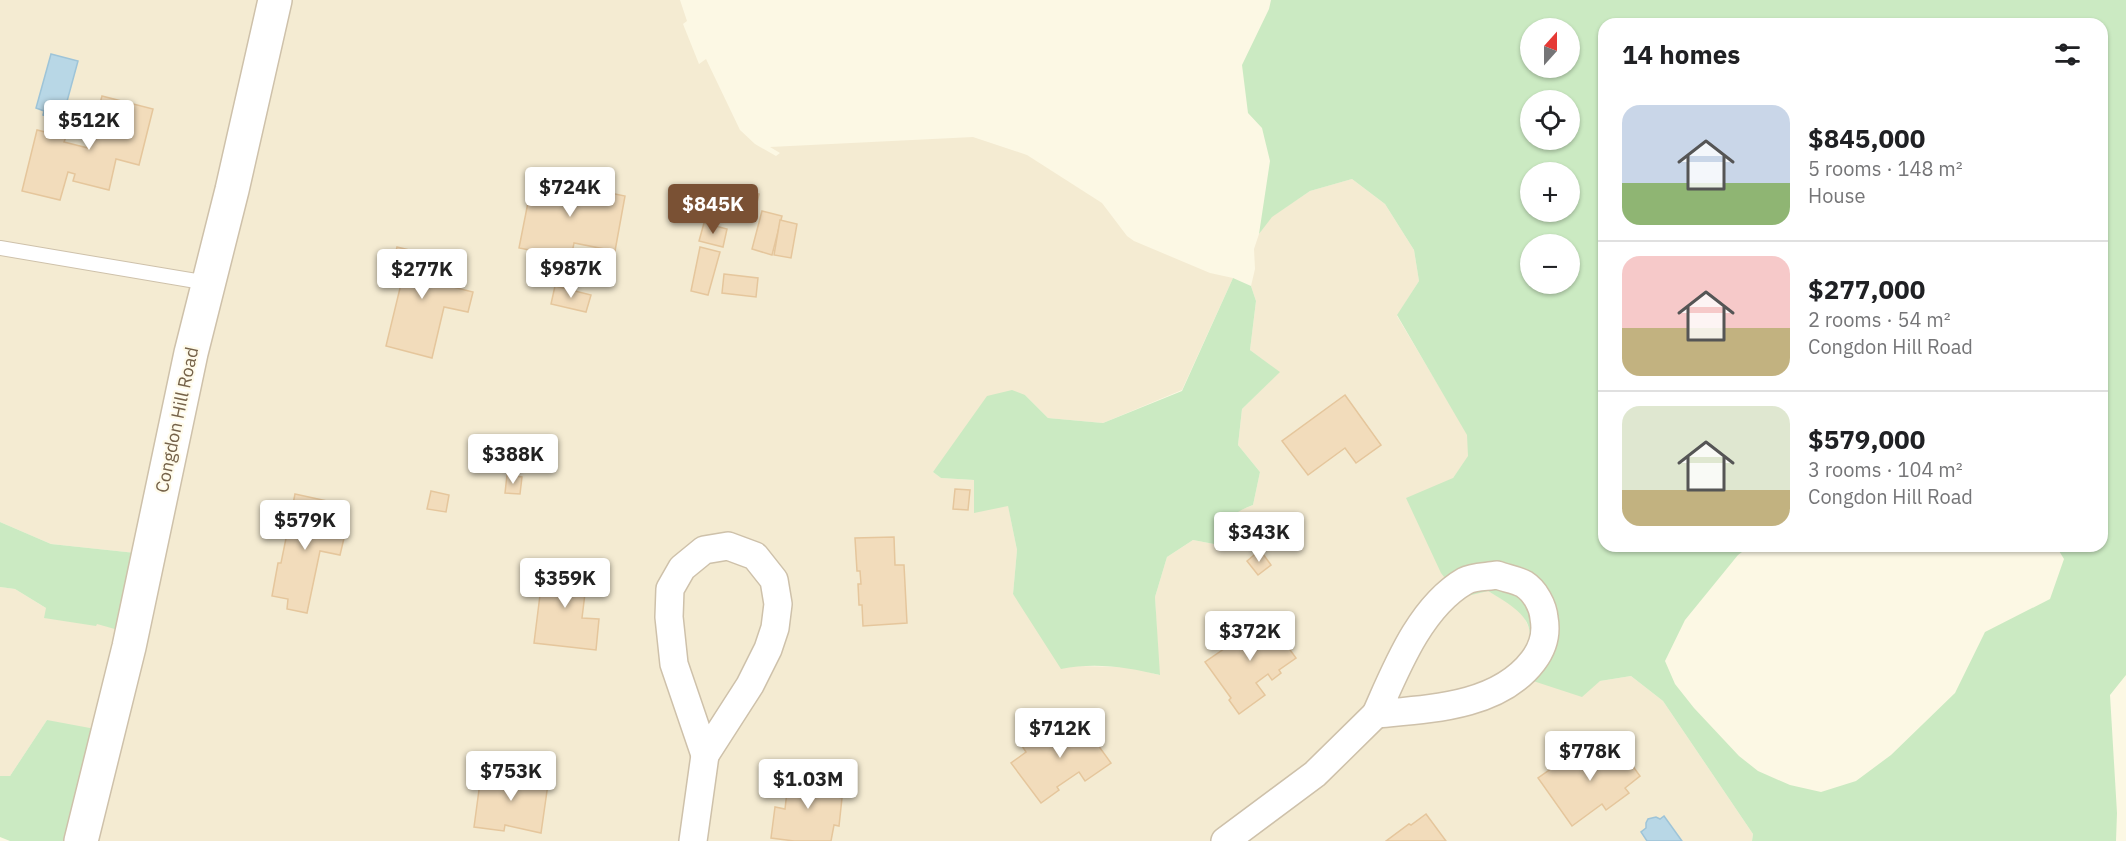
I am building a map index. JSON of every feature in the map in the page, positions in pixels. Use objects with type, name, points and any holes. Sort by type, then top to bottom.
[{"type":"street","name":"Congdon Hill Road","points":[[81,841],[129,646],[191,353],[275,0]]},
{"type":"street","points":[[693,841],[705,755],[750,685],[768,649],[775,628],[778,604],[774,580],[755,556],[728,546],[704,550],[682,568],[670,589],[669,617],[674,664],[705,755]]},
{"type":"street","points":[[1225,841],[1315,774],[1376,714],[1400,660],[1421,625],[1441,601],[1467,580],[1497,576],[1524,584],[1542,606],[1546,630],[1540,652],[1525,672],[1499,689],[1467,701],[1439,707],[1376,714]]},
{"type":"lane","points":[[0,248],[208,283]]},
{"type":"shaded area","points":[[0,0],[680,0],[687,21],[683,24],[699,64],[706,59],[740,130],[755,144],[776,156],[780,153],[770,147],[973,137],[1027,155],[1102,203],[1127,236],[1134,241],[1210,273],[1233,278],[1182,390],[1103,423],[1048,418],[1025,395],[933,472],[941,478],[974,480],[1008,505],[1017,550],[1013,594],[1076,666],[1129,667],[1159,675],[1155,597],[1167,557],[1193,540],[1214,544],[1233,513],[1253,505],[1260,472],[1238,445],[1242,409],[1279,372],[1250,350],[1256,301],[1251,286],[1255,269],[1254,249],[1259,234],[1271,217],[1310,191],[1352,179],[1385,204],[1414,250],[1419,281],[1397,316],[1468,435],[1468,457],[1453,478],[1488,591],[1514,606],[1524,617],[1529,628],[1531,644],[1600,681],[1631,676],[1663,701],[1753,834],[1752,841],[81,841],[47,720],[10,776],[0,776],[0,587],[15,589],[54,613],[145,554],[51,544],[0,522]]},
{"type":"green space","points":[[1271,0],[2126,0],[2126,675],[2110,695],[2117,813],[2116,841],[1752,841],[1753,834],[1663,701],[1631,676],[1600,681],[1582,697],[1524,678],[1530,635],[1523,617],[1488,591],[1459,598],[1441,573],[1406,498],[1453,478],[1468,456],[1467,435],[1397,315],[1419,281],[1414,250],[1385,204],[1352,179],[1310,191],[1272,217],[1259,234],[1270,161],[1262,128],[1248,113],[1242,65],[1269,9]]},
{"type":"green space","points":[[1233,278],[1251,286],[1256,301],[1250,350],[1280,372],[1242,409],[1238,445],[1260,472],[1253,505],[1228,519],[1214,544],[1193,540],[1167,557],[1155,597],[1160,675],[1111,666],[1061,669],[1013,594],[1017,550],[1008,506],[974,513],[974,480],[941,478],[933,472],[987,396],[1012,390],[1025,395],[1048,418],[1103,423],[1182,391]]},
{"type":"green space","points":[[0,522],[51,544],[145,554],[129,633],[97,624],[96,626],[44,618],[46,608],[15,589],[0,587]]},
{"type":"green space","points":[[47,720],[106,731],[81,841],[10,841],[0,837],[0,776],[10,776]]},
{"type":"water","points":[[51,54],[78,61],[63,116],[54,113],[52,118],[43,115],[44,111],[36,108]]},
{"type":"water","points":[[1664,816],[1682,841],[1647,841],[1641,832],[1646,828],[1648,819],[1656,817],[1660,819]]},
{"type":"building","points":[[102,96],[153,109],[139,165],[116,159],[109,190],[73,181],[75,174],[68,172],[60,200],[22,191],[37,130],[66,137],[64,142],[88,148]]},
{"type":"building","points":[[533,177],[625,196],[615,251],[574,243],[571,258],[519,248]]},
{"type":"building","points":[[708,186],[724,189],[720,207],[705,204]]},
{"type":"building","points":[[745,191],[759,194],[754,215],[740,212]]},
{"type":"building","points":[[762,211],[782,216],[772,255],[752,249]]},
{"type":"building","points":[[780,220],[797,224],[791,258],[774,255]]},
{"type":"building","points":[[704,223],[727,229],[723,247],[699,241]]},
{"type":"building","points":[[397,247],[455,261],[449,286],[473,292],[468,312],[444,307],[432,358],[386,346],[401,284],[389,281]]},
{"type":"building","points":[[700,247],[720,252],[708,295],[691,291]]},
{"type":"building","points":[[724,274],[758,278],[756,297],[722,293]]},
{"type":"building","points":[[555,286],[591,295],[586,312],[551,304]]},
{"type":"building","points":[[1345,395],[1381,445],[1356,463],[1345,448],[1308,475],[1282,441]]},
{"type":"building","points":[[507,475],[522,477],[520,494],[505,493]]},
{"type":"building","points":[[955,489],[970,490],[968,510],[953,509]]},
{"type":"building","points":[[431,491],[449,495],[446,512],[427,509]]},
{"type":"building","points":[[295,494],[332,502],[327,530],[345,534],[340,555],[320,551],[307,613],[287,609],[288,599],[272,596]]},
{"type":"building","points":[[894,537],[895,565],[904,565],[907,623],[863,626],[862,605],[859,605],[858,584],[861,584],[860,571],[857,571],[855,538]]},
{"type":"building","points":[[1260,550],[1271,565],[1258,575],[1247,561]]},
{"type":"building","points":[[544,563],[588,569],[582,618],[599,619],[596,650],[534,643]]},
{"type":"building","points":[[1267,618],[1296,658],[1279,670],[1281,673],[1272,680],[1268,674],[1256,683],[1265,695],[1239,714],[1229,700],[1231,698],[1205,662],[1231,644],[1227,638],[1251,620],[1255,626]]},
{"type":"building","points":[[1077,716],[1111,763],[1085,781],[1079,772],[1057,787],[1059,790],[1041,803],[1011,763],[1026,752],[1022,746],[1045,730],[1049,736]]},
{"type":"building","points":[[1611,736],[1640,776],[1625,788],[1629,793],[1606,810],[1602,804],[1572,826],[1538,778],[1565,759],[1571,769]]},
{"type":"building","points":[[505,771],[536,775],[535,782],[548,784],[541,833],[505,825],[504,831],[474,827],[481,775],[504,778]]},
{"type":"building","points":[[789,774],[839,780],[837,797],[842,798],[839,826],[834,825],[831,841],[794,841],[771,838],[775,807],[785,809]]},
{"type":"building","points":[[1426,814],[1446,841],[1386,841],[1409,824],[1411,825]]}]
